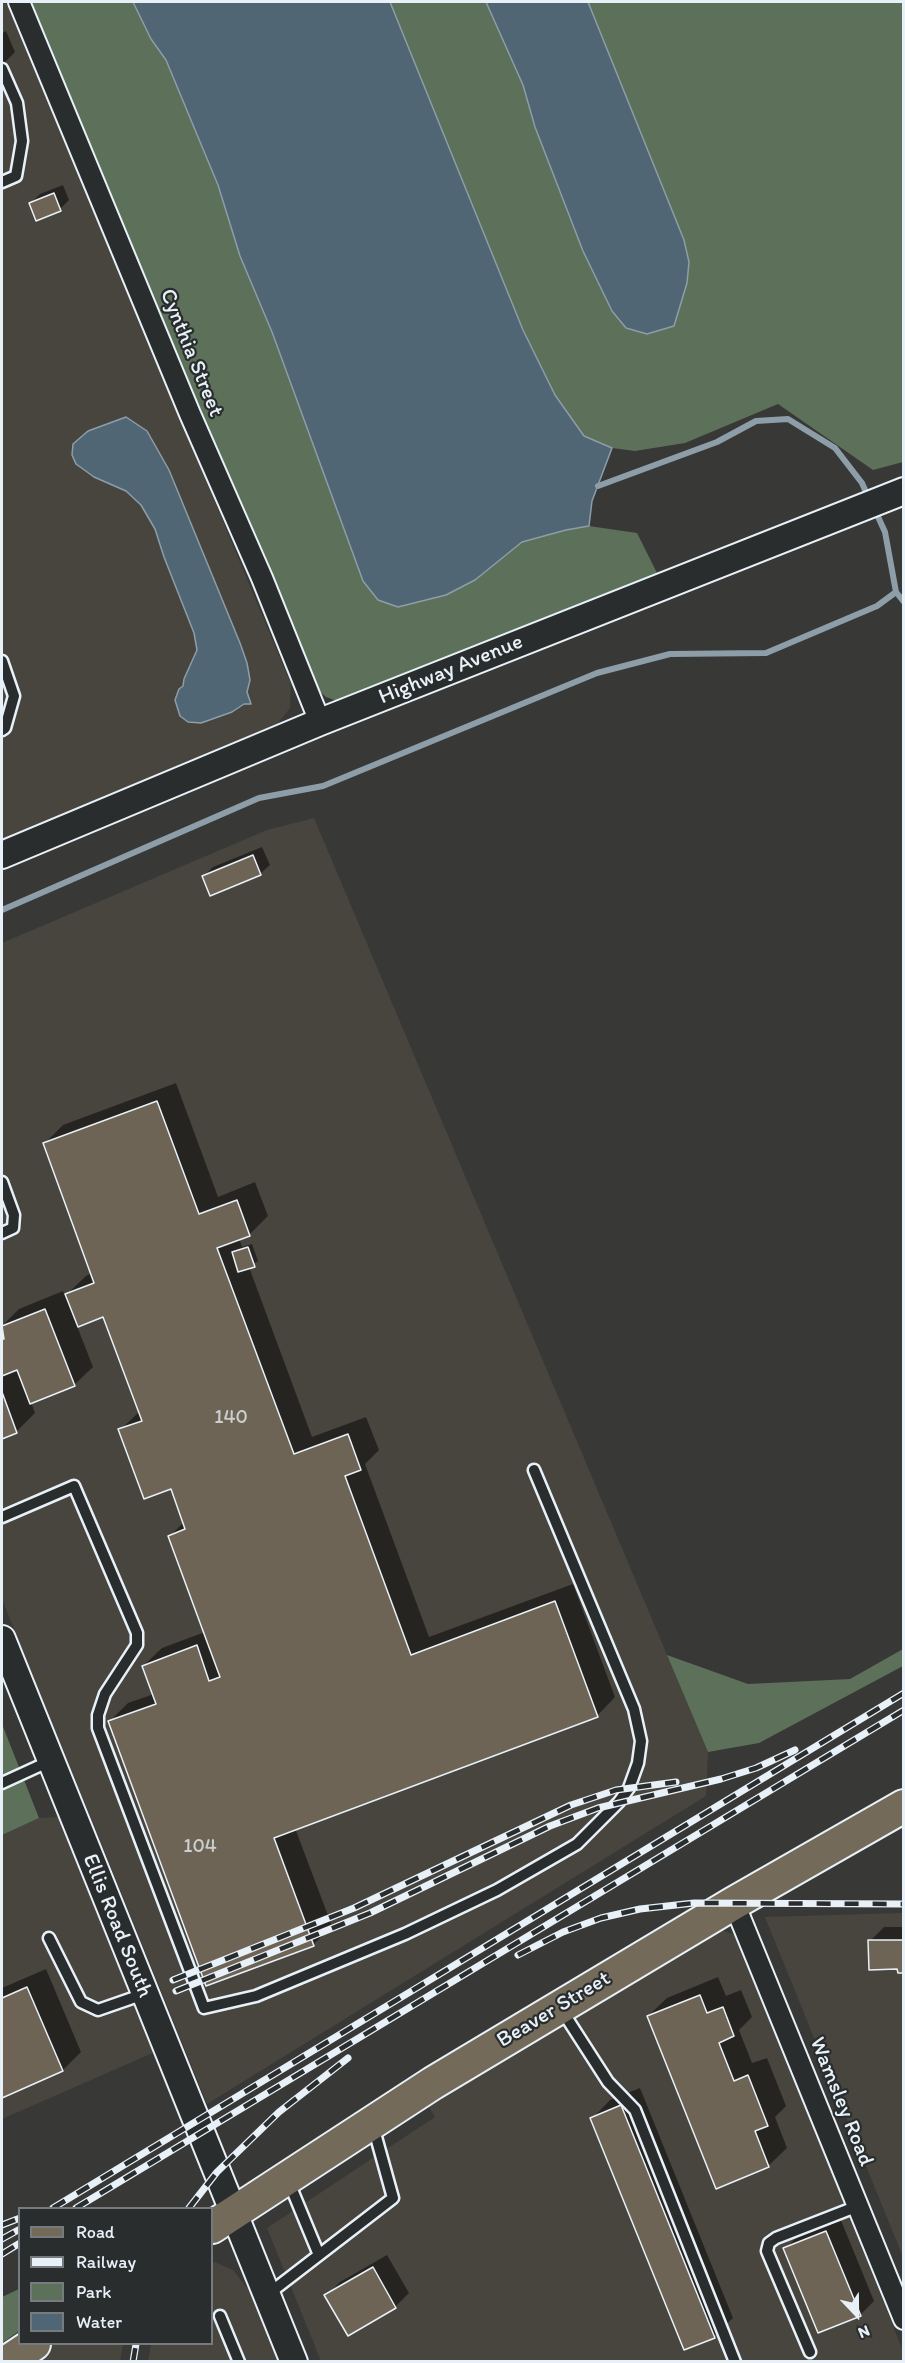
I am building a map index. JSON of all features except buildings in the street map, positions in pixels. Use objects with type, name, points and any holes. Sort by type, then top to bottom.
[{"type":"main road","name":"Beaver Street","points":[[223,2219],[372,2122],[559,2007],[903,1806]]},
{"type":"street","name":"Cynthia Street","points":[[19,2],[189,414],[262,578],[320,722]]},
{"type":"street","name":"Highway Avenue","points":[[2,855],[320,722],[903,491]]},
{"type":"street","name":"Ellis Road South","points":[[2,1640],[144,1994],[223,2219],[267,2295],[294,2361]]},
{"type":"street","name":"Wamsley Road","points":[[734,1903],[858,2206],[899,2297],[903,2319]]},
{"type":"lane","points":[[2,69],[16,103],[22,141],[16,176],[2,182]]},
{"type":"lane","points":[[2,661],[14,696],[5,728],[2,729]]},
{"type":"lane","points":[[2,1182],[14,1215],[13,1228],[2,1233]]},
{"type":"lane","points":[[2,1517],[74,1486],[137,1633],[137,1645],[105,1694],[98,1715],[98,1728],[204,2008],[256,1996],[405,1934],[497,1890],[577,1844],[619,1802],[629,1788],[638,1763],[641,1741],[634,1708],[534,1470]]},
{"type":"lane","points":[[2,1783],[50,1761]]},
{"type":"lane","points":[[50,1938],[81,2002],[98,2010],[144,1994]]},
{"type":"lane","points":[[559,2007],[608,2082],[635,2110],[735,2361]]},
{"type":"lane","points":[[267,2295],[393,2198],[372,2122]]},
{"type":"lane","points":[[286,2178],[320,2254]]},
{"type":"lane","points":[[810,2352],[767,2251],[769,2243],[776,2238],[858,2206]]},
{"type":"lane","points":[[220,2316],[239,2361]]},
{"type":"shaded area","points":[[2,2],[6,2],[291,684],[290,708],[272,731],[2,845]],"holes":[[[147,431],[169,470],[240,643],[250,680],[248,698],[244,704],[232,712],[184,679],[197,650],[194,633],[155,529],[141,505],[126,491],[94,477],[76,464]]]},
{"type":"shaded area","points":[[314,818],[708,1752],[706,1796],[207,2104],[2,1599],[2,943],[267,830]]},
{"type":"shaded area","points":[[58,1817],[103,1919],[155,2052],[2,2119],[2,1835],[39,1818]]},
{"type":"shaded area","points":[[903,1913],[903,2257],[765,1917]]},
{"type":"shaded area","points":[[717,1928],[737,1936],[903,2351],[903,2361],[321,2361],[267,2228],[435,2117],[426,2102]]},
{"type":"shaded area","points":[[213,2261],[233,2270],[251,2293],[279,2361],[148,2362],[151,2345],[213,2345]]},
{"type":"shaded area","points":[[52,2345],[123,2345],[120,2361],[26,2362]]},
{"type":"green space","points":[[30,2],[133,2],[151,39],[166,60],[218,185],[240,256],[272,332],[363,581],[378,600],[475,580],[522,542],[589,526],[637,533],[659,577],[345,704],[326,697],[318,690]]},
{"type":"green space","points":[[390,2],[486,2],[523,85],[535,127],[583,251],[612,311],[687,283],[689,261],[684,240],[588,2],[903,2],[903,462],[873,470],[778,404],[685,443],[635,451],[612,448],[584,436],[555,395],[523,330]]},
{"type":"green space","points":[[903,1649],[903,1666],[759,1743],[708,1752],[667,1655],[748,1684],[850,1679]]},
{"type":"green space","points":[[2,1724],[39,1818],[2,1835]]},
{"type":"green space","points":[[18,2289],[18,2332],[2,2343],[2,2297]]},
{"type":"water","points":[[133,2],[390,2],[523,330],[555,395],[584,436],[612,448],[592,501],[589,526],[522,542],[475,580],[446,595],[398,607],[378,600],[363,581],[272,332],[240,256],[218,185],[166,60],[151,39]]},
{"type":"water","points":[[486,2],[588,2],[684,240],[689,262],[687,283],[674,326],[647,334],[626,328],[612,311],[583,251],[535,127],[523,85]]},
{"type":"water","points":[[126,417],[147,431],[169,470],[247,663],[250,680],[247,692],[251,704],[244,704],[232,712],[201,723],[188,722],[180,716],[175,700],[197,650],[194,633],[155,529],[141,505],[126,491],[94,477],[76,464],[72,455],[73,444],[88,431]]},
{"type":"waterway","points":[[598,486],[717,442],[756,421],[788,419],[835,448],[862,483],[869,499]]},
{"type":"waterway","points":[[2,910],[259,798],[323,786],[597,673],[670,654],[766,653],[877,606],[896,592],[885,532],[874,508]]},
{"type":"waterway","points":[[896,592],[904,602]]},
{"type":"railway","points":[[55,2207],[904,1693]]},
{"type":"railway","points":[[78,2207],[904,1710]]},
{"type":"railway","points":[[176,1991],[370,1913],[550,1826],[598,1808],[721,1779],[756,1768],[795,1750]]},
{"type":"railway","points":[[173,1980],[354,1908],[571,1805],[616,1790],[676,1782]]},
{"type":"railway","points":[[518,1955],[563,1932],[601,1918],[640,1909],[694,1903],[904,1904]]},
{"type":"railway","points":[[190,2207],[217,2172],[279,2112],[348,2058]]},
{"type":"railway","points":[[2,2225],[18,2219]]},
{"type":"railway","points":[[2,2239],[18,2230]]},
{"type":"railway","points":[[2,2254],[18,2244]]},
{"type":"railway","points":[[133,2362],[136,2345]]}]
